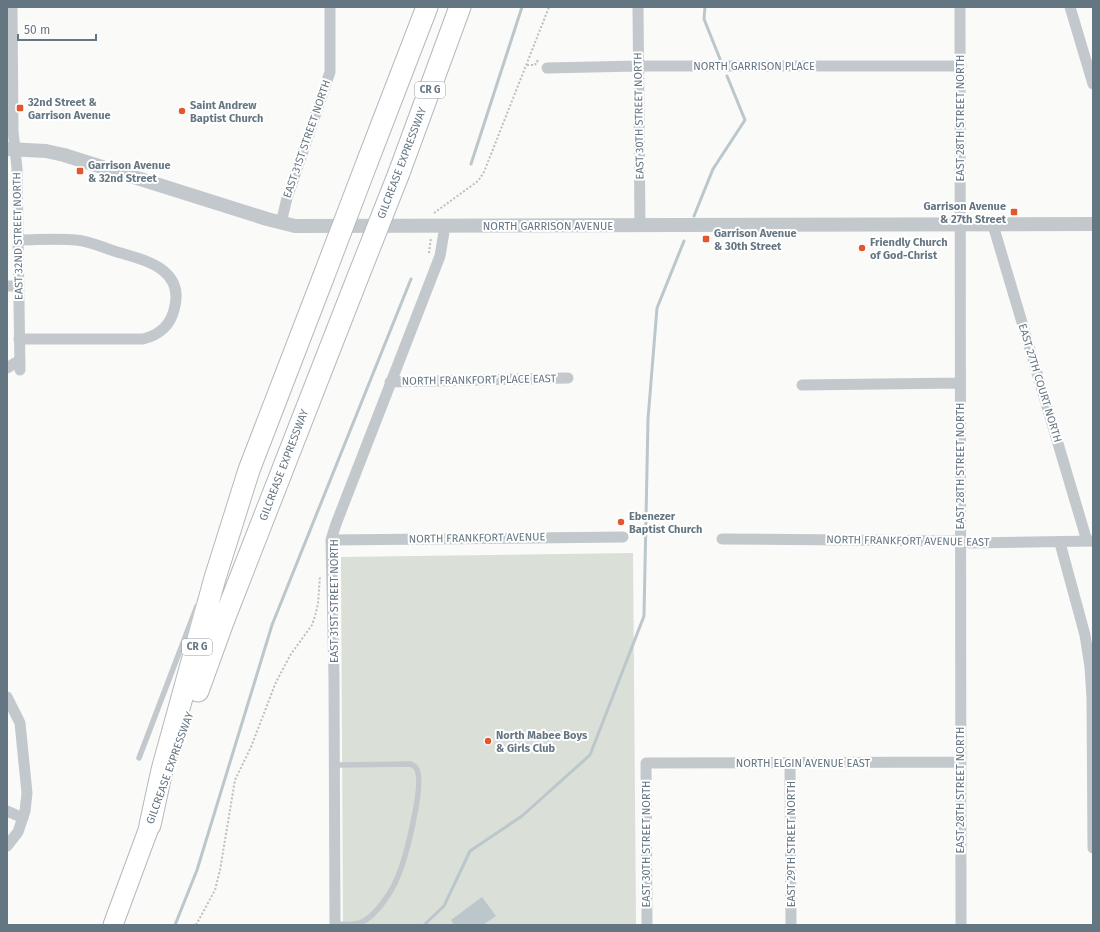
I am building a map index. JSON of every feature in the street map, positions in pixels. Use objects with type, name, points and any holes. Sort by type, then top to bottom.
[{"type":"highway","name":"CR G","points":[[150,825],[162,770],[215,578],[249,470],[427,7]]},
{"type":"highway","name":"GILCREASE EXPRESSWAY","points":[[112,925],[150,825],[223,622],[400,173],[460,7]]},
{"type":"street","name":"EAST 32ND STREET NORTH","points":[[7,368],[20,365],[17,168],[11,149],[13,131],[12,7]]},
{"type":"street","name":"EAST 31ST STREET NORTH","points":[[281,223],[287,198],[330,72],[330,7]]},
{"type":"street","name":"EAST 30TH STREET NORTH","points":[[638,7],[640,226]]},
{"type":"street","name":"EAST 28TH STREET NORTH","points":[[960,7],[961,925]]},
{"type":"street","points":[[1070,7],[1093,84]]},
{"type":"street","name":"NORTH GARRISON PLACE","points":[[547,68],[638,66],[960,66]]},
{"type":"street","name":"NORTH GARRISON AVENUE","points":[[11,149],[46,151],[64,155],[281,223],[295,226],[1093,224]]},
{"type":"street","name":"EAST 27TH COURT NORTH","points":[[993,225],[1090,541]]},
{"type":"street","name":"EAST 31ST STREET NORTH","points":[[335,924],[335,765],[332,540],[336,524],[390,382],[440,256],[445,226]]},
{"type":"street","points":[[18,240],[77,240],[149,261],[168,274],[173,282],[176,293],[175,308],[169,324],[153,336],[143,339],[19,339]]},
{"type":"street","points":[[7,286],[19,286]]},
{"type":"street","name":"NORTH FRANKFORT PLACE EAST","points":[[390,382],[568,378]]},
{"type":"street","points":[[802,385],[960,383]]},
{"type":"street","name":"NORTH FRANKFORT AVENUE","points":[[332,540],[623,537]]},
{"type":"street","name":"NORTH FRANKFORT AVENUE EAST","points":[[722,539],[960,541],[971,543],[1060,543],[1090,541]]},
{"type":"street","points":[[1060,543],[1085,635],[1090,667],[1092,698],[1093,848]]},
{"type":"street","points":[[7,697],[20,723],[27,794],[23,818],[18,832],[7,846]]},
{"type":"street","name":"NORTH ELGIN AVENUE EAST","points":[[646,763],[960,762]]},
{"type":"street","name":"EAST 30TH STREET NORTH","points":[[646,763],[647,925]]},
{"type":"street","name":"EAST 29TH STREET NORTH","points":[[790,763],[791,925]]},
{"type":"street","points":[[7,811],[23,818]]},
{"type":"lane","points":[[210,573],[249,470]]},
{"type":"lane","points":[[139,758],[198,603]]},
{"type":"lane","points":[[335,765],[411,764],[416,768],[418,775],[415,812],[406,852],[398,877],[384,900],[371,915],[362,922],[353,924],[335,924]]},
{"type":"shaded area","name":"North Mabee Boys & Girls Club","points":[[633,553],[636,925],[343,925],[341,557]]},
{"type":"shaded area","points":[[482,897],[496,916],[483,925],[454,925],[451,920]]},
{"type":"waterway","points":[[471,164],[522,7]]},
{"type":"waterway","points":[[705,7],[704,19],[720,59]]},
{"type":"waterway","points":[[694,216],[713,169],[745,120],[727,76]]},
{"type":"waterway","points":[[424,925],[444,906],[470,851],[522,816],[590,755],[644,616],[648,419],[657,308],[684,241]]},
{"type":"waterway","points":[[175,925],[197,870],[272,625],[411,279]]},
{"type":"place","name":"32nd Street & Garrison Avenue","points":[[20,108]]},
{"type":"place","name":"Saint Andrew Baptist Church","points":[[182,111]]},
{"type":"place","name":"Garrison Avenue & 32nd Street","points":[[80,171]]},
{"type":"place","name":"Garrison Avenue & 27th Street","points":[[1014,212]]},
{"type":"place","name":"Garrison Avenue & 30th Street","points":[[706,239]]},
{"type":"place","name":"Friendly Church of God-Christ","points":[[862,248]]},
{"type":"place","name":"Ebenezer Baptist Church","points":[[621,522]]},
{"type":"place","name":"North Mabee Boys & Girls Club","points":[[488,741]]}]
